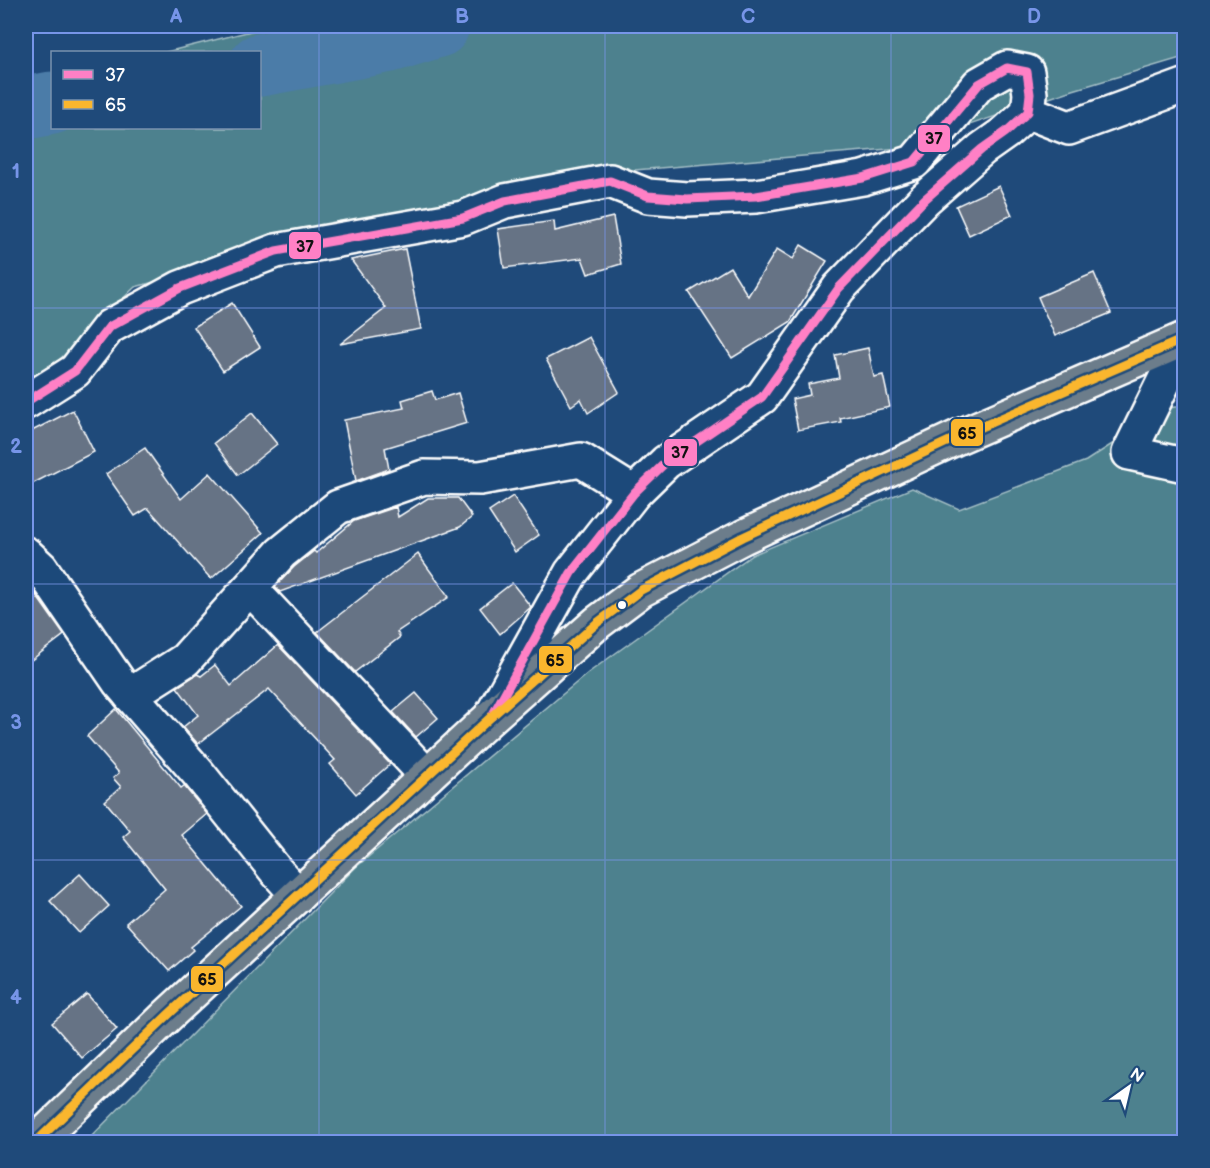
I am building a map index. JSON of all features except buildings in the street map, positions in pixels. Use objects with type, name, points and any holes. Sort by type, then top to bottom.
[{"type":"main road","points":[[36,1143],[168,1015],[492,716],[597,623],[641,591],[743,537],[928,451],[1172,355]]},
{"type":"street","points":[[26,402],[75,372],[110,327],[180,288],[276,251],[463,218],[505,201],[609,181],[648,196],[687,199],[756,196],[863,178],[914,162],[979,84],[1007,68],[1027,72],[1030,94],[1028,112],[925,199],[839,288],[762,397],[666,462],[634,493],[571,573],[492,716]]},
{"type":"street","points":[[1028,112],[1069,128],[1185,86]]},
{"type":"street","points":[[1172,355],[1130,453],[1185,465]]},
{"type":"street","points":[[130,695],[186,660],[281,553],[338,507],[424,477],[480,478],[581,460],[634,493]]},
{"type":"street","points":[[26,554],[41,568],[119,682],[198,773],[298,895]]},
{"type":"street","points":[[251,589],[427,776]]},
{"type":"green space","points":[[271,26],[1184,26],[1184,57],[1073,90],[901,148],[562,176],[135,287],[58,361],[26,381],[26,89],[51,82],[51,129],[261,129],[261,51],[170,51]]},
{"type":"green space","points":[[1184,406],[1184,1136],[1171,1142],[86,1142],[355,868],[588,673],[752,555],[912,488],[959,509],[1086,461],[1168,408]]},
{"type":"waterway","points":[[261,65],[390,41],[438,26]]},
{"type":"waterway","points":[[26,108],[51,103]]},
{"type":"transit line","name":"37","points":[[26,402],[75,371],[109,327],[180,288],[276,251],[463,218],[505,201],[610,181],[648,196],[687,199],[756,196],[863,178],[914,162],[979,84],[1007,68],[1027,72],[1030,94],[1028,112],[925,199],[839,288],[762,397],[666,462],[634,493],[571,573],[492,716]]},
{"type":"transit line","name":"65","points":[[36,1142],[168,1015],[492,716],[597,623],[641,590],[743,537],[960,436],[1184,339]]}]
